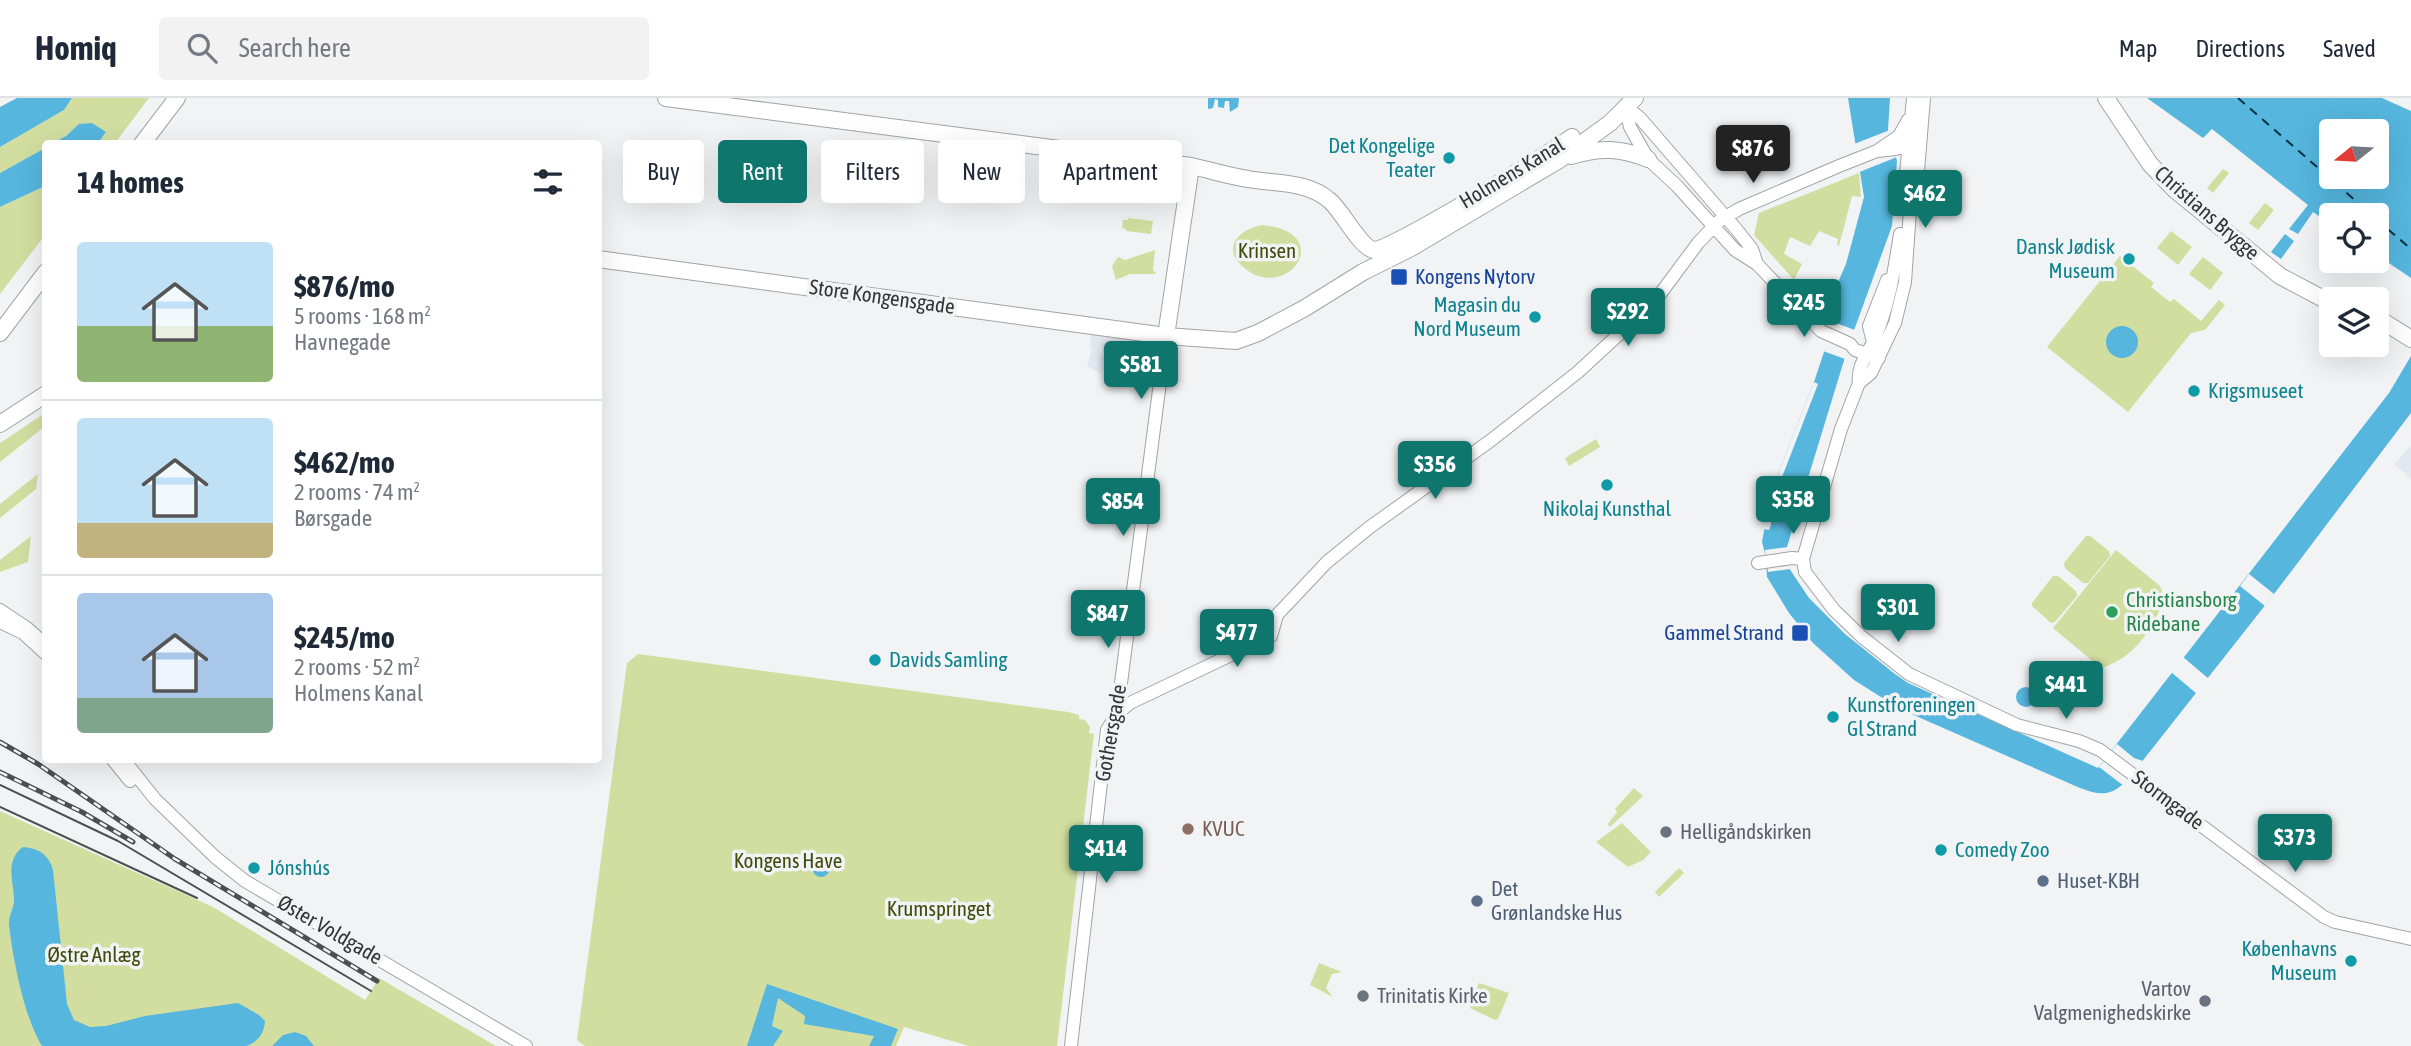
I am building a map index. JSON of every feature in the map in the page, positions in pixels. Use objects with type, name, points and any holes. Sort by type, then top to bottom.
[{"type":"main road","points":[[145,140],[177,98]]},
{"type":"main road","points":[[666,98],[1191,166],[1248,179],[1312,189],[1333,203],[1370,249],[1381,250],[1406,245]]},
{"type":"main road","name":"Christians Brygge","points":[[2106,98],[2150,164],[2174,189],[2280,276],[2319,297]]},
{"type":"main road","name":"Christians Brygge","points":[[2113,98],[2157,164],[2179,188],[2281,270],[2319,289]]},
{"type":"main road","name":"Holmens Kanal","points":[[1406,245],[1559,160],[1610,122],[1630,102]]},
{"type":"main road","name":"Holmens Kanal","points":[[1406,245],[1560,146],[1597,119],[1630,102]]},
{"type":"main road","points":[[1559,160],[1586,151],[1608,148],[1631,152],[1648,159]]},
{"type":"main road","points":[[1191,166],[1166,336],[1241,340],[1305,308],[1406,245]]},
{"type":"main road","points":[[1351,278],[1364,264],[1370,249]]},
{"type":"main road","name":"Store Kongensgade","points":[[602,260],[1166,336]]},
{"type":"main road","points":[[0,333],[42,277]]},
{"type":"main road","points":[[2389,326],[2408,338]]},
{"type":"main road","points":[[2389,330],[2408,338]]},
{"type":"main road","points":[[0,424],[42,397]]},
{"type":"street","points":[[1762,562],[1803,559],[1839,436],[1859,383],[1858,372],[1888,342],[1895,323],[1905,282],[1911,196],[1917,183],[1913,98]]},
{"type":"street","points":[[1873,356],[1873,341],[1891,294],[1914,142],[1924,98]]},
{"type":"street","points":[[1630,102],[1630,127],[1648,159],[1677,186],[1739,254],[1757,264],[1813,325],[1828,336],[1850,344],[1855,350],[1873,356]]},
{"type":"street","points":[[1630,102],[1640,118],[1750,245],[1757,264]]},
{"type":"street","points":[[1893,144],[1912,114]]},
{"type":"street","points":[[1117,714],[1130,703],[1271,636],[1277,615],[1327,562],[1578,372],[1655,301],[1713,226],[1726,216],[1893,144],[1914,142]]},
{"type":"street","name":"Gothersgade","points":[[1071,1046],[1107,730],[1117,714],[1166,336]]},
{"type":"street","points":[[1850,344],[1858,341],[1888,342]]},
{"type":"street","name":"Stormgade","points":[[1803,559],[1808,576],[1839,615],[1909,674],[2013,723],[2086,744],[2108,755],[2324,918],[2411,939]]},
{"type":"street","points":[[0,610],[42,641]]},
{"type":"street","points":[[0,622],[23,633],[42,650]]},
{"type":"street","name":"Øster Voldgade","points":[[116,763],[133,784],[155,799]]},
{"type":"street","name":"Øster Voldgade","points":[[126,763],[155,799],[244,881],[522,1045]]},
{"type":"shaded area","points":[[1091,334],[1146,341],[1155,354],[1151,385],[1119,381],[1119,376],[1112,375],[1115,352],[1104,352],[1102,347],[1099,349],[1104,357],[1102,374],[1087,366],[1092,349]]},
{"type":"shaded area","points":[[2411,446],[2411,479],[2394,464]]},
{"type":"green space","points":[[72,98],[149,98],[117,140],[100,140],[106,132],[80,124],[60,140],[42,140],[42,150],[0,173],[0,147],[64,110]]},
{"type":"green space","points":[[2223,169],[2229,173],[2213,193],[2207,188]]},
{"type":"green space","points":[[1859,173],[1861,197],[1852,196],[1839,246],[1838,239],[1819,231],[1810,246],[1790,237],[1784,254],[1802,264],[1794,280],[1754,235],[1759,213]]},
{"type":"green space","points":[[42,187],[42,239],[0,294],[0,207]]},
{"type":"green space","points":[[2265,203],[2274,210],[2258,230],[2249,223]]},
{"type":"green space","points":[[1128,218],[1153,221],[1151,234],[1126,231],[1122,228],[1123,220]]},
{"type":"green space","name":"Krinsen","points":[[1263,225],[1286,231],[1298,241],[1301,253],[1296,264],[1286,273],[1272,278],[1256,275],[1240,264],[1233,250],[1234,243],[1243,233]]},
{"type":"green space","points":[[2171,231],[2192,247],[2178,265],[2157,248]]},
{"type":"green space","points":[[1155,250],[1155,274],[1130,274],[1116,280],[1112,266],[1118,257],[1125,260]]},
{"type":"green space","points":[[2120,256],[2154,283],[2151,287],[2170,302],[2174,299],[2201,321],[2219,300],[2225,305],[2205,330],[2191,333],[2128,412],[2047,347]]},
{"type":"green space","points":[[2203,257],[2223,273],[2210,290],[2189,274]]},
{"type":"green space","points":[[42,415],[42,429],[0,462],[0,443]]},
{"type":"green space","points":[[1596,439],[1600,447],[1569,466],[1565,458]]},
{"type":"green space","points":[[38,474],[36,489],[0,518],[0,504]]},
{"type":"green space","points":[[31,536],[28,562],[0,572],[0,560]]},
{"type":"green space","points":[[2086,536],[2090,536],[2109,551],[2110,556],[2088,583],[2083,583],[2065,568],[2064,563]]},
{"type":"green space","name":"Christiansborg Ridebane","points":[[2116,550],[2160,586],[2164,596],[2156,618],[2143,639],[2125,656],[2104,667],[2096,664],[2053,628]]},
{"type":"green space","points":[[2053,576],[2058,576],[2076,591],[2077,596],[2055,622],[2051,623],[2032,603]]},
{"type":"green space","name":"Kongens Have","points":[[638,654],[1068,712],[1085,720],[1090,727],[1089,733],[1094,734],[1057,1046],[969,1046],[904,1027],[896,1046],[585,1046],[577,1040],[627,663]]},
{"type":"green space","points":[[1634,788],[1643,796],[1610,827],[1608,824],[1617,812],[1615,809]]},
{"type":"green space","name":"Østre Anlæg","points":[[0,811],[213,907],[365,1000],[379,978],[496,1046],[0,1046]]},
{"type":"green space","points":[[1622,823],[1651,852],[1643,860],[1628,867],[1596,842]]},
{"type":"green space","points":[[1679,868],[1684,873],[1659,897],[1655,892]]},
{"type":"green space","points":[[1319,963],[1342,972],[1332,974],[1326,988],[1333,997],[1310,985]]},
{"type":"green space","points":[[1479,983],[1509,993],[1498,1019],[1470,1008]]},
{"type":"water","points":[[17,98],[72,98],[64,110],[0,147],[0,107]]},
{"type":"water","points":[[1208,98],[1239,98],[1238,107],[1230,112],[1229,101],[1225,101],[1224,108],[1218,107],[1218,100],[1215,99],[1213,108],[1208,109]]},
{"type":"water","points":[[1848,98],[1890,98],[1888,130],[1897,161],[1892,226],[1849,344],[1787,547],[1789,568],[1809,598],[1845,634],[1908,683],[2098,768],[2389,393],[2411,356],[2411,413],[2274,594],[2133,773],[2116,790],[2097,793],[2080,788],[1900,709],[1854,680],[1813,643],[1789,613],[1767,577],[1762,542],[1771,492],[1834,322],[1825,312],[1846,264],[1864,197]]},
{"type":"water","points":[[2147,98],[2382,98],[2411,111],[2411,278],[2389,263],[2389,203],[2319,203],[2319,216],[2313,212],[2298,234],[2289,229],[2308,205],[2212,129],[2203,138]]},
{"type":"water","points":[[92,123],[106,132],[100,140],[59,140],[79,124]]},
{"type":"water","points":[[42,150],[42,187],[0,207],[0,173]]},
{"type":"water","points":[[2285,234],[2294,241],[2281,259],[2271,252]]},
{"type":"water","points":[[2122,326],[2133,331],[2138,342],[2133,353],[2122,358],[2111,353],[2106,342],[2111,331]]},
{"type":"water","points":[[2026,687],[2033,690],[2036,697],[2033,704],[2026,707],[2019,704],[2016,697],[2019,690]]},
{"type":"water","points":[[23,847],[42,853],[53,870],[67,1004],[74,1020],[90,1027],[106,1026],[145,1016],[238,1003],[265,1021],[260,1037],[246,1046],[42,1046],[30,1020],[16,971],[9,925],[14,901],[12,864],[17,852]]},
{"type":"water","points":[[821,859],[827,862],[830,868],[827,874],[821,877],[815,874],[812,868],[815,862]]},
{"type":"water","points":[[767,984],[898,1029],[891,1046],[869,1046],[874,1036],[804,1024],[805,1016],[778,998],[772,1026],[783,1031],[773,1046],[747,1046]]},
{"type":"water","points":[[295,1032],[306,1036],[314,1046],[272,1046],[283,1035]]},
{"type":"pier","points":[[1890,130],[1897,157],[1857,173],[1854,144]]},
{"type":"pier","points":[[1833,322],[1855,330],[1845,359],[1823,351]]},
{"type":"pier","points":[[1814,382],[1818,384],[1779,485],[1771,510],[1771,525],[1769,530],[1763,529],[1771,492]]},
{"type":"pier","points":[[1788,547],[1790,569],[1768,572],[1765,550]]},
{"type":"pier","points":[[2249,574],[2274,594],[2265,606],[2240,586]]},
{"type":"pier","points":[[2183,657],[2209,679],[2197,694],[2171,672]]},
{"type":"pier","points":[[2117,744],[2134,758],[2143,761],[2124,786],[2099,767]]},
{"type":"ferry route","points":[[2238,98],[2358,203]]},
{"type":"ferry route","points":[[2389,230],[2411,249]]},
{"type":"tram line","points":[[0,785],[118,841],[371,991]]},
{"type":"tram line","points":[[0,807],[197,898]]},
{"type":"railway","points":[[0,742],[38,764],[175,859],[377,981]]},
{"type":"railway","points":[[0,772],[82,812],[133,842]]},
{"type":"place","name":"Det Kongelige Teater","points":[[1449,158]]},
{"type":"place","name":"Dansk Jødisk Museum","points":[[2129,259]]},
{"type":"place","name":"Kongens Nytorv","points":[[1399,277]]},
{"type":"place","name":"Magasin du Nord Museum","points":[[1535,317]]},
{"type":"place","name":"Krigsmuseet","points":[[2194,391]]},
{"type":"place","name":"Nikolaj Kunsthal","points":[[1607,485]]},
{"type":"place","name":"Christiansborg Ridebane","points":[[2112,612]]},
{"type":"place","name":"Gammel Strand","points":[[1800,633]]},
{"type":"place","name":"Davids Samling","points":[[875,660]]},
{"type":"place","name":"Kunstforeningen Gl Strand","points":[[1833,717]]},
{"type":"place","name":"KVUC","points":[[1188,829]]},
{"type":"place","name":"Helligåndskirken","points":[[1666,832]]},
{"type":"place","name":"Comedy Zoo","points":[[1941,850]]},
{"type":"place","name":"Jónshús","points":[[254,868]]},
{"type":"place","name":"Huset-KBH","points":[[2043,881]]},
{"type":"place","name":"Det Grønlandske Hus","points":[[1477,901]]},
{"type":"place","name":"Københavns Museum","points":[[2351,961]]},
{"type":"place","name":"Trinitatis Kirke","points":[[1363,996]]},
{"type":"place","name":"Vartov Valgmenighedskirke","points":[[2205,1001]]},
{"type":"park label","name":"Krumspringet","points":[[939,909]]}]
